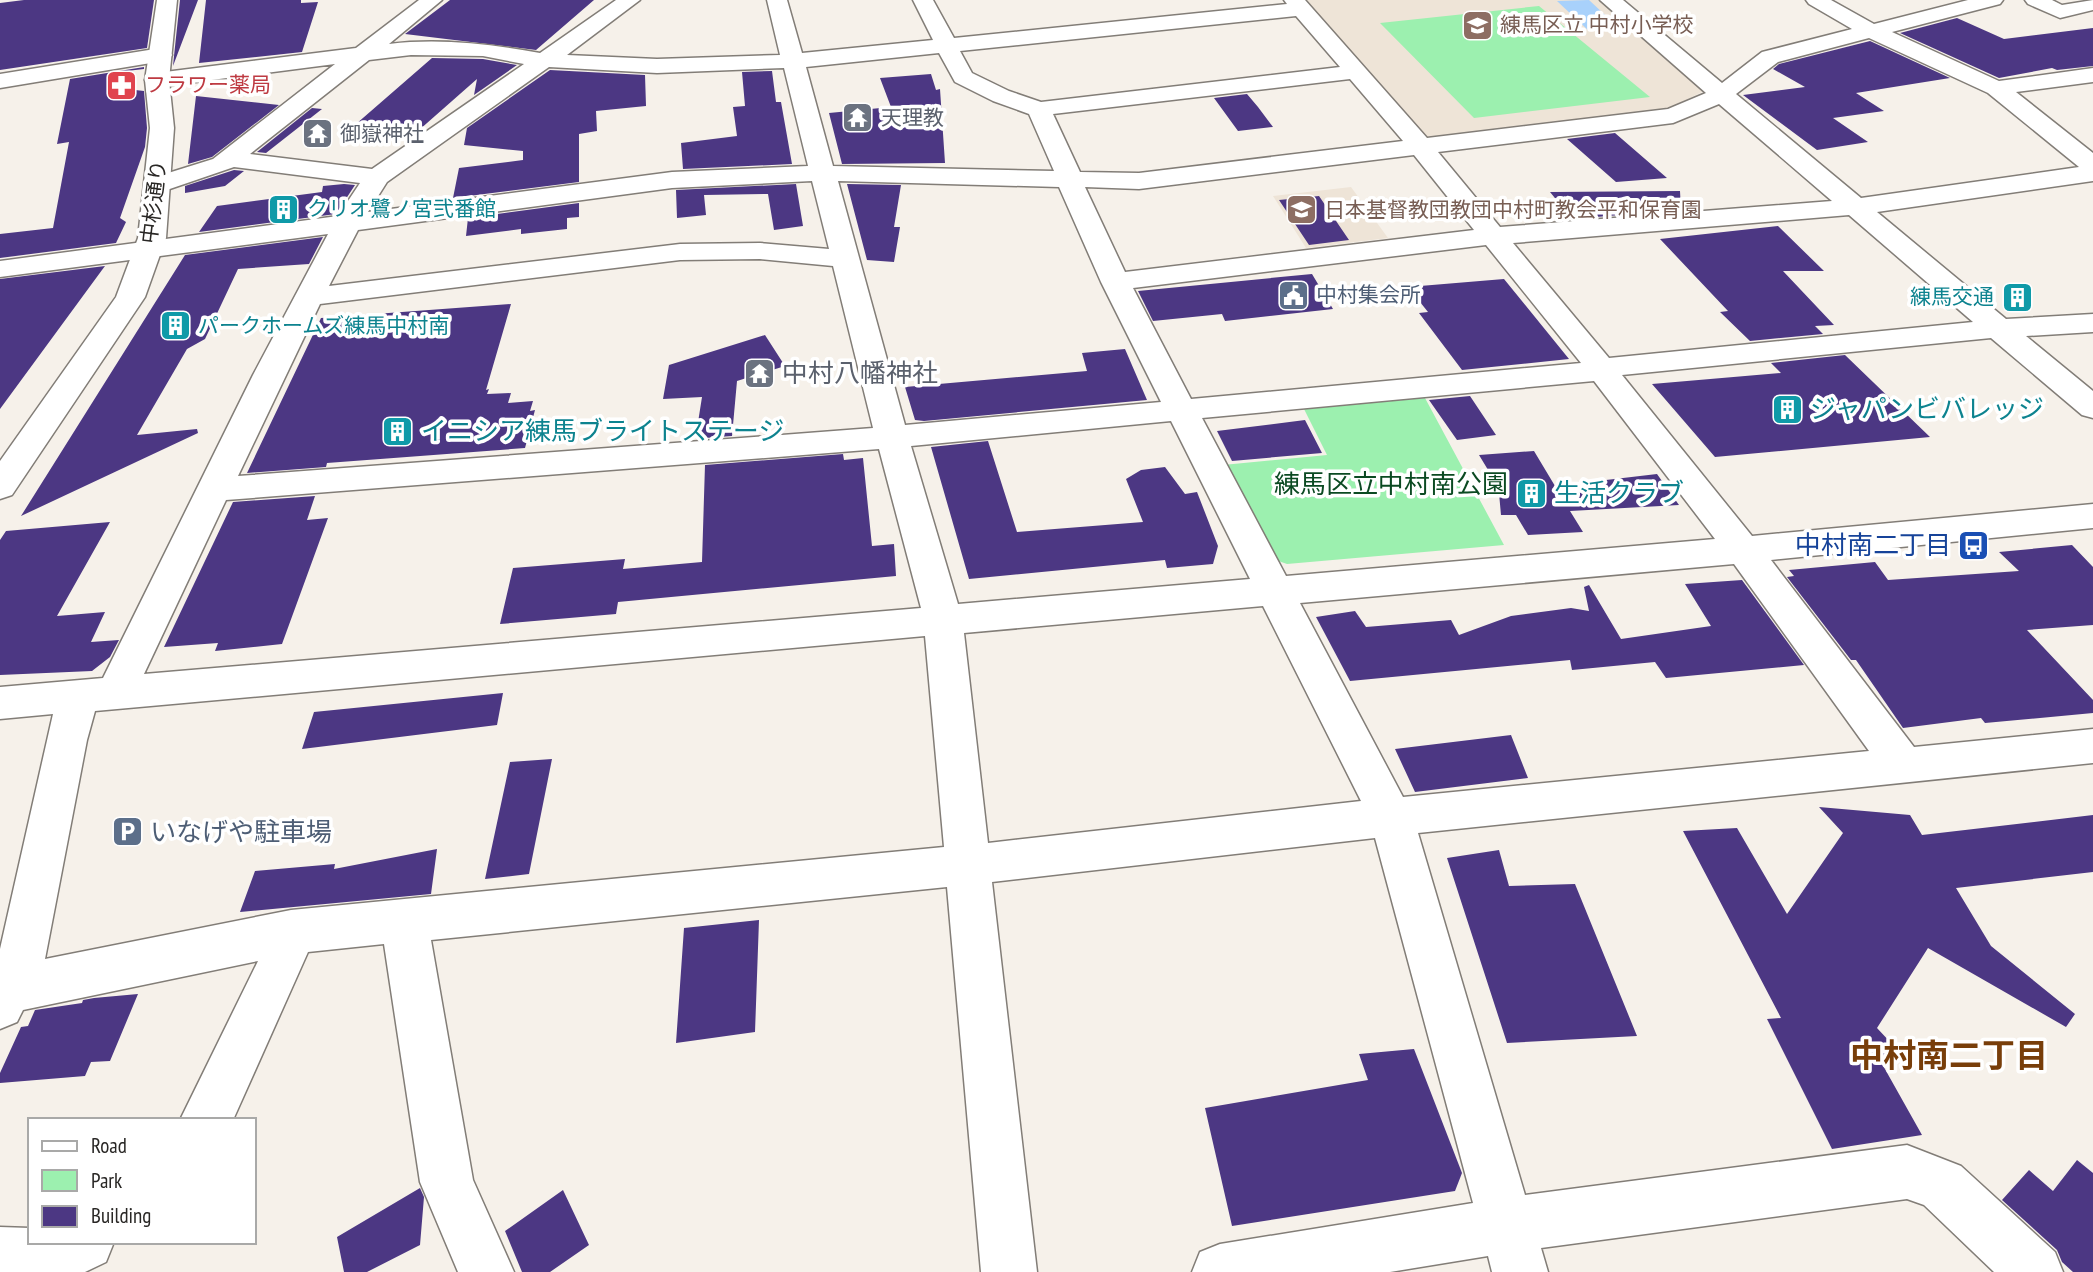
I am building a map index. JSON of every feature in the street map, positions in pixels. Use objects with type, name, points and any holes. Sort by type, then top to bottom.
[{"type":"street","name":"中杉通り","points":[[0,487],[130,297],[149,250],[158,185],[162,128],[157,110],[157,79],[167,0]]},
{"type":"street","points":[[158,185],[222,164],[432,0]]},
{"type":"street","points":[[3,995],[22,957],[72,717],[99,694],[215,489],[348,222],[377,177],[630,0]]},
{"type":"street","points":[[777,0],[844,259],[943,619],[1009,1272]]},
{"type":"street","points":[[923,0],[963,78],[1001,96],[1039,109],[1354,72]]},
{"type":"street","points":[[1610,0],[2093,408]]},
{"type":"street","points":[[1816,0],[1871,31],[1996,88],[2093,166]]},
{"type":"street","points":[[0,269],[671,180],[821,173],[1139,181],[1673,116],[1721,95],[1770,57],[1993,0]]},
{"type":"street","points":[[2035,0],[2093,27]]},
{"type":"street","points":[[157,79],[364,54],[450,47],[482,49],[541,60],[657,66],[794,61],[1298,4],[1420,146],[1591,355],[1743,550],[1904,766]]},
{"type":"street","points":[[2060,12],[2093,4]]},
{"type":"street","points":[[0,81],[161,55]]},
{"type":"street","points":[[1996,88],[2093,75]]},
{"type":"street","points":[[1039,109],[1071,180],[1072,190],[1115,282],[1391,817],[1514,1249]]},
{"type":"street","points":[[228,159],[377,177]]},
{"type":"street","points":[[1115,282],[1492,236],[1855,207],[2093,173]]},
{"type":"street","points":[[309,297],[689,251],[760,251],[844,259]]},
{"type":"street","points":[[215,489],[1181,412],[1601,371],[1619,365],[2001,328],[2093,323]]},
{"type":"street","points":[[0,703],[1743,550],[2093,516]]},
{"type":"street","points":[[3,995],[292,932],[2093,746]]},
{"type":"street","points":[[406,922],[408,950],[447,1182],[486,1272]]},
{"type":"street","points":[[207,1118],[281,964],[292,932]]},
{"type":"street","points":[[1220,1272],[1514,1249],[1907,1172],[1942,1185],[2035,1272]]},
{"type":"street","points":[[0,1255],[66,1257]]},
{"type":"shaded area","points":[[1302,0],[1599,0],[1704,91],[1662,112],[1437,139],[1419,134]]},
{"type":"shaded area","points":[[1351,187],[1388,238],[1306,248],[1273,196]]},
{"type":"green space","points":[[1539,6],[1650,97],[1474,118],[1380,23]]},
{"type":"green space","name":"練馬区立中村南公園","points":[[1425,398],[1504,545],[1287,564],[1270,558],[1223,465],[1327,455],[1304,409]]},
{"type":"water","points":[[1589,0],[1620,29],[1589,31],[1557,1]]},
{"type":"building","points":[[24,0],[154,0],[147,48],[0,70],[0,3]]},
{"type":"building","points":[[180,0],[198,0],[173,66],[174,56]]},
{"type":"building","points":[[206,0],[318,2],[302,52],[199,63]]},
{"type":"building","points":[[450,0],[594,0],[536,50],[405,34]]},
{"type":"building","points":[[1957,18],[2004,39],[2093,28],[2093,66],[2057,70],[2052,68],[1999,78],[1900,33]]},
{"type":"building","points":[[1870,41],[1950,78],[1856,93],[1884,111],[1833,118],[1868,142],[1817,150],[1743,95],[1805,87],[1773,69],[1779,64]]},
{"type":"building","points":[[432,58],[483,59],[517,65],[474,95],[477,79],[410,138],[348,131]]},
{"type":"building","points":[[144,67],[109,73],[109,87],[144,91],[147,128],[145,147],[120,218],[126,222],[116,243],[0,258],[0,234],[53,228],[69,142],[57,144],[70,79]]},
{"type":"building","points":[[550,70],[645,75],[646,106],[596,111],[597,131],[579,134],[579,182],[453,198],[459,168],[523,160],[523,151],[464,145],[467,128]]},
{"type":"building","points":[[772,71],[776,102],[781,102],[792,164],[683,169],[681,143],[737,136],[733,107],[745,106],[742,72]]},
{"type":"building","points":[[931,74],[936,90],[940,89],[945,163],[842,164],[829,113],[891,107],[880,78]]},
{"type":"building","points":[[1247,94],[1273,127],[1238,131],[1214,98]]},
{"type":"building","points":[[196,96],[279,105],[212,157],[188,164]]},
{"type":"building","points":[[312,108],[322,109],[266,153],[257,152]]},
{"type":"building","points":[[1615,133],[1667,178],[1616,182],[1567,139]]},
{"type":"building","points":[[234,170],[244,171],[225,186],[185,193],[185,186]]},
{"type":"building","points":[[796,184],[803,226],[774,230],[768,194],[704,195],[706,215],[677,218],[676,190]]},
{"type":"building","points":[[847,184],[901,185],[894,227],[900,227],[894,262],[867,260]]},
{"type":"building","name":"クリオ鷺ノ宮弐番館","points":[[355,185],[336,214],[199,232],[217,206],[322,192],[323,186]]},
{"type":"building","points":[[1680,191],[1681,210],[1572,219],[1550,192]]},
{"type":"building","points":[[1319,196],[1349,240],[1309,245],[1279,200]]},
{"type":"building","points":[[579,203],[579,217],[567,218],[567,229],[521,234],[521,229],[466,236],[468,218]]},
{"type":"building","points":[[1778,226],[1824,271],[1783,271],[1834,325],[1815,326],[1823,334],[1750,341],[1720,312],[1728,311],[1660,239]]},
{"type":"building","points":[[323,237],[309,264],[238,269],[205,339],[187,349],[137,435],[197,429],[198,433],[21,516],[185,255]]},
{"type":"building","points":[[105,266],[102,270],[0,409],[0,279]]},
{"type":"building","points":[[1312,274],[1333,309],[1225,321],[1222,314],[1153,321],[1138,291]]},
{"type":"building","points":[[1504,279],[1569,359],[1462,370],[1419,313],[1428,312],[1408,287]]},
{"type":"building","points":[[511,304],[486,390],[489,389],[487,394],[511,393],[508,403],[533,401],[530,411],[535,410],[525,448],[327,463],[326,467],[247,473],[321,318]]},
{"type":"building","points":[[765,335],[785,366],[737,381],[732,436],[705,438],[705,435],[696,435],[702,397],[663,399],[669,365]]},
{"type":"building","points":[[1125,349],[1147,400],[924,421],[915,420],[905,387],[1087,371],[1082,353]]},
{"type":"building","name":"ジャパンビバレッジ","points":[[1845,355],[1930,437],[1715,457],[1652,384],[1781,373],[1771,363]]},
{"type":"building","points":[[1470,396],[1496,435],[1457,440],[1429,400]]},
{"type":"building","points":[[1305,420],[1322,453],[1232,461],[1217,431]]},
{"type":"building","points":[[988,441],[1017,532],[1143,522],[1126,479],[1141,470],[1165,467],[1185,494],[1197,492],[1218,546],[1213,564],[1167,568],[1165,560],[969,579],[931,447]]},
{"type":"building","points":[[1534,451],[1555,486],[1657,474],[1679,505],[1570,511],[1583,532],[1528,535],[1516,515],[1501,515],[1499,493],[1502,493],[1479,455]]},
{"type":"building","points":[[843,454],[844,460],[863,458],[872,546],[894,544],[896,576],[618,602],[616,614],[500,624],[513,568],[625,559],[623,569],[702,562],[705,465]]},
{"type":"building","points":[[315,496],[307,520],[328,518],[282,644],[215,651],[218,643],[164,647],[233,502]]},
{"type":"building","points":[[110,522],[57,616],[105,612],[91,642],[119,640],[110,657],[92,671],[0,675],[0,540],[6,531]]},
{"type":"building","points":[[2072,545],[2093,567],[2093,625],[2027,630],[2093,700],[2093,713],[1985,723],[1981,718],[1903,728],[1856,660],[1851,660],[1787,577],[1794,576],[1789,570],[1875,562],[1888,580],[2019,571],[1999,552]]},
{"type":"building","points":[[1742,580],[1804,665],[1666,678],[1655,662],[1572,670],[1570,660],[1350,681],[1316,617],[1355,611],[1366,627],[1451,620],[1459,635],[1511,616],[1571,608],[1589,611],[1584,587],[1589,585],[1621,639],[1711,626],[1685,584]]},
{"type":"building","points":[[503,693],[497,725],[302,749],[314,712]]},
{"type":"building","points":[[1511,735],[1528,778],[1415,792],[1395,749]]},
{"type":"building","points":[[552,759],[529,874],[485,879],[510,762]]},
{"type":"building","points":[[1819,807],[1910,815],[1922,835],[2093,815],[2093,872],[1956,888],[1991,946],[2075,1014],[2066,1027],[1928,948],[1877,1028],[1906,1059],[1881,1062],[1922,1135],[1832,1149],[1767,1019],[1781,1018],[1683,831],[1737,828],[1787,914],[1843,833]]},
{"type":"building","points":[[437,849],[431,894],[240,912],[255,871],[335,864],[334,869]]},
{"type":"building","points":[[1499,850],[1509,886],[1575,884],[1637,1036],[1507,1043],[1447,858]]},
{"type":"building","points":[[759,920],[755,1032],[676,1043],[684,928]]},
{"type":"building","points":[[138,994],[110,1061],[91,1062],[85,1076],[0,1083],[0,1073],[21,1027],[28,1026],[35,1010],[82,1003],[83,1000],[94,998]]},
{"type":"building","points":[[1414,1049],[1462,1173],[1455,1191],[1232,1226],[1205,1108],[1368,1080],[1359,1054]]},
{"type":"building","points":[[2077,1160],[2093,1173],[2093,1272],[2073,1272],[2062,1262],[2057,1250],[2002,1200],[2029,1170],[2053,1191]]},
{"type":"building","points":[[420,1188],[424,1197],[420,1245],[367,1272],[344,1272],[337,1237]]},
{"type":"building","points":[[563,1190],[589,1245],[550,1272],[522,1272],[505,1231]]},
{"type":"place","name":"練馬区立 中村小学校","points":[[1477,25]]},
{"type":"place","name":"フラワー薬局","points":[[122,85]]},
{"type":"place","name":"天理教","points":[[858,118]]},
{"type":"place","name":"御嶽神社","points":[[317,134]]},
{"type":"place","name":"クリオ鷺ノ宮弐番館","points":[[284,209]]},
{"type":"place","name":"日本基督教団教団中村町教会平和保育園","points":[[1301,210]]},
{"type":"place","name":"中村集会所","points":[[1293,295]]},
{"type":"place","name":"練馬交通","points":[[2017,297]]},
{"type":"place","name":"パークホームズ練馬中村南","points":[[175,326]]},
{"type":"place","name":"中村八幡神社","points":[[759,373]]},
{"type":"place","name":"ジャパンビバレッジ","points":[[1787,409]]},
{"type":"place","name":"イニシア練馬ブライトステージ","points":[[398,431]]},
{"type":"place","name":"生活クラブ","points":[[1531,493]]},
{"type":"place","name":"中村南二丁目","points":[[1974,545]]},
{"type":"place","name":"いなげや駐車場","points":[[127,832]]},
{"type":"district","name":"中村南二丁目","points":[[1949,1055]]}]
